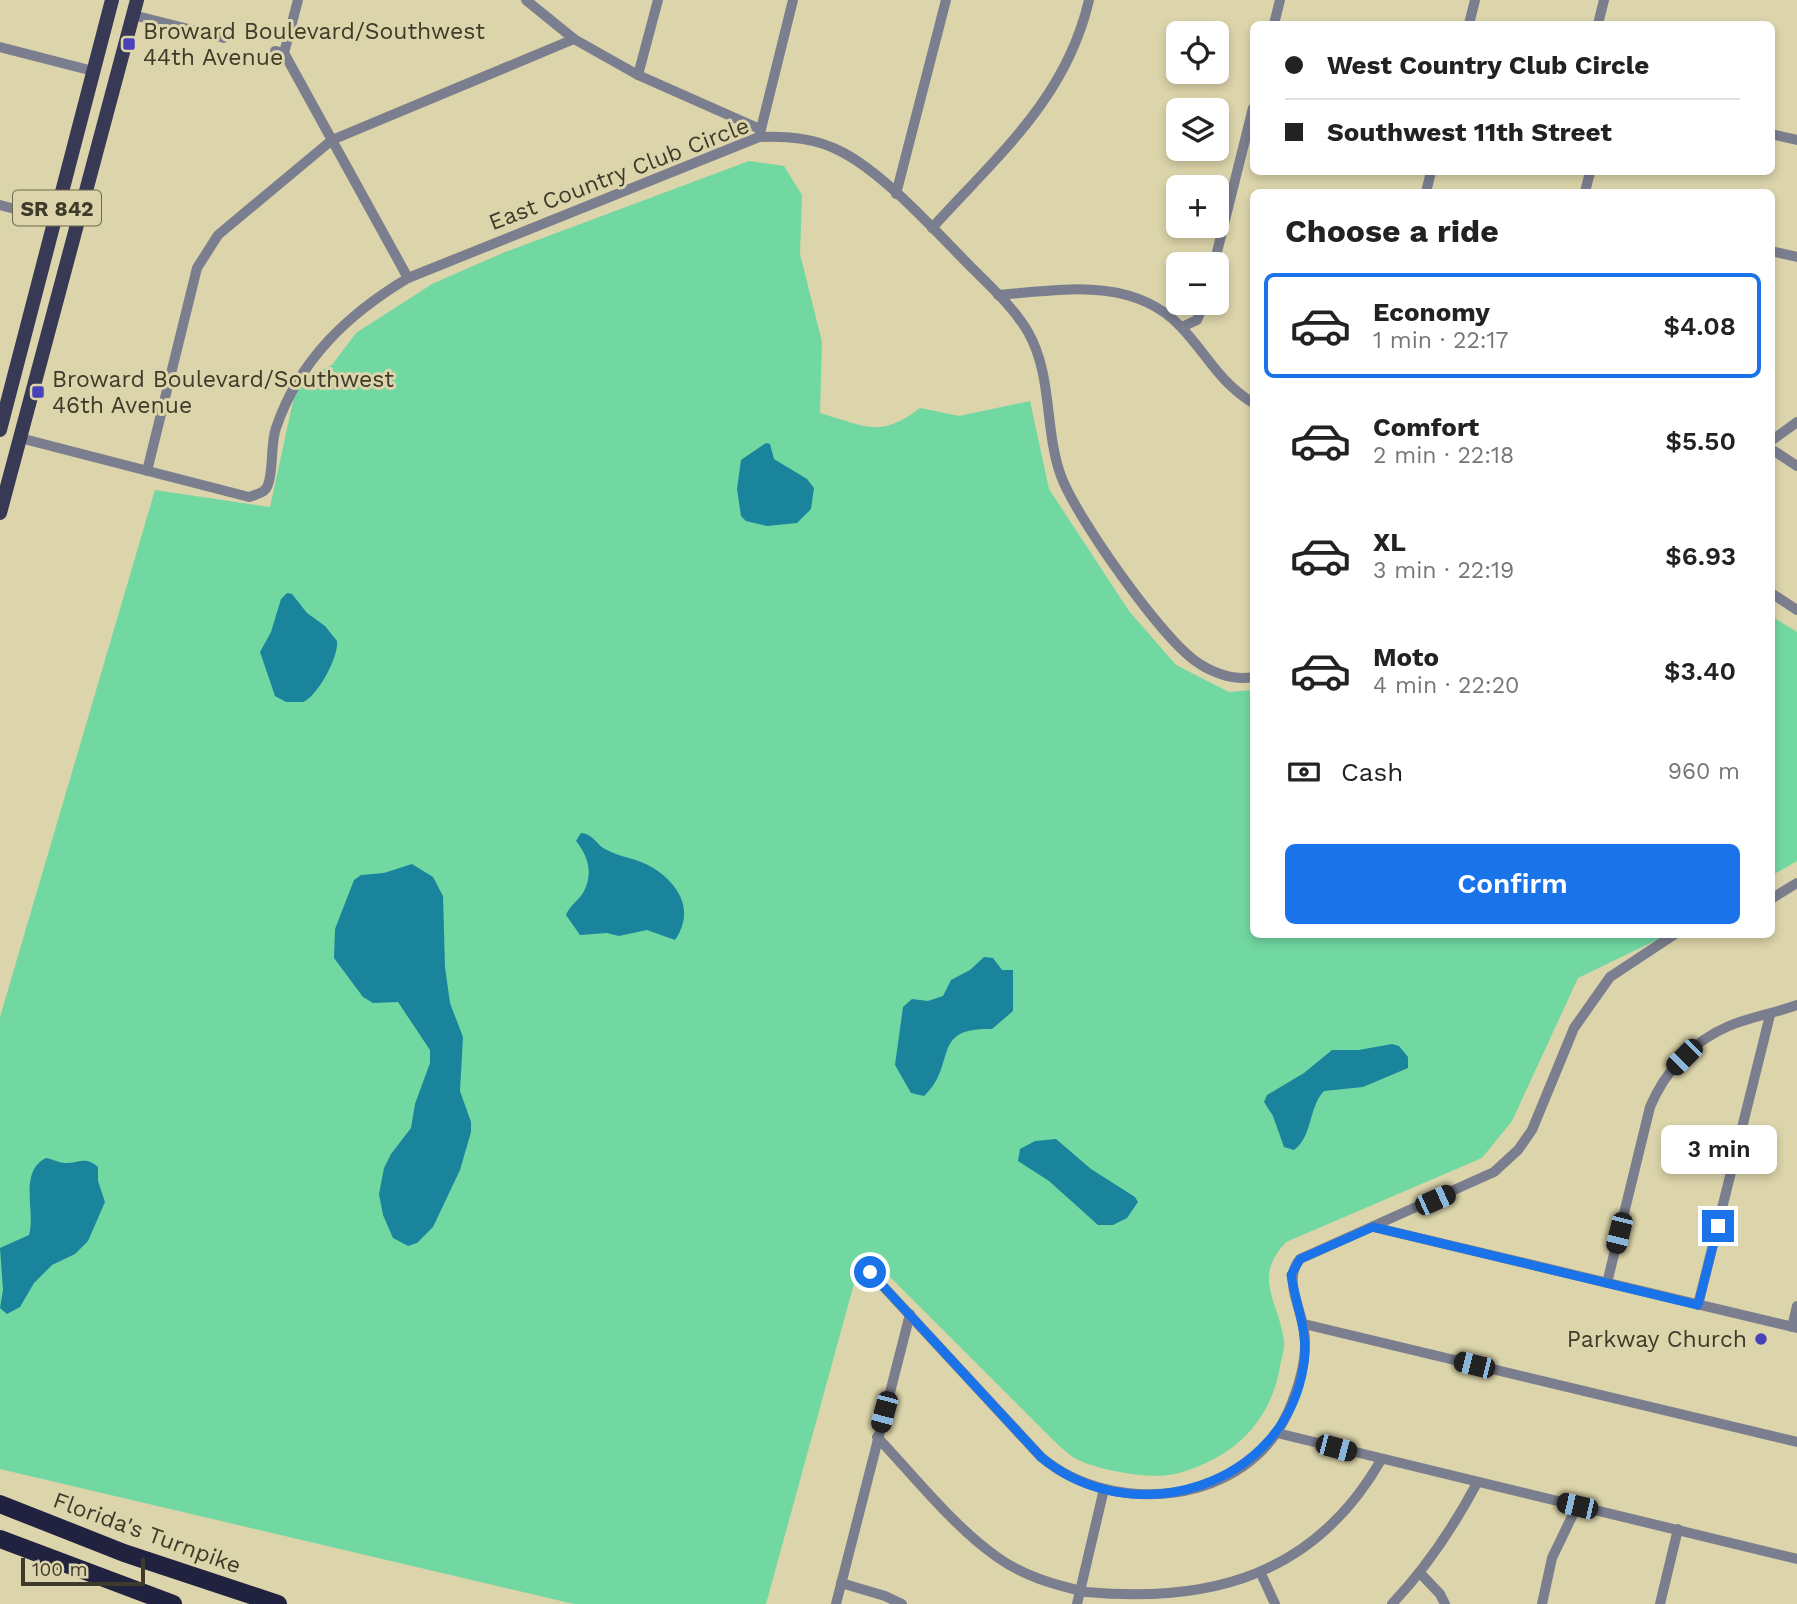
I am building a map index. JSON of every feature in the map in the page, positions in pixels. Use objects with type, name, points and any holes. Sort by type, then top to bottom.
[{"type":"highway","name":"Florida's Turnpike","points":[[0,1504],[124,1553],[278,1604]]},
{"type":"highway","points":[[0,1539],[173,1604]]},
{"type":"main road","name":"SR 842","points":[[0,430],[112,0]]},
{"type":"main road","points":[[119,0],[126,12],[135,7]]},
{"type":"main road","name":"SR 842","points":[[0,513],[135,7]]},
{"type":"main road","points":[[93,71],[102,78],[109,102]]},
{"type":"street","points":[[298,0],[279,52],[332,140],[408,278]]},
{"type":"street","points":[[526,0],[574,39],[638,75],[760,133],[793,0]]},
{"type":"street","points":[[638,75],[658,0]]},
{"type":"street","points":[[895,194],[946,0]]},
{"type":"street","points":[[932,228],[1039,111],[1065,67],[1083,24],[1089,0]]},
{"type":"street","points":[[1275,21],[1280,0]]},
{"type":"street","points":[[1470,21],[1475,0]]},
{"type":"street","points":[[1599,21],[1604,0]]},
{"type":"street","points":[[135,7],[224,38]]},
{"type":"street","points":[[20,438],[147,471],[197,268],[206,252],[236,217],[332,140],[574,39]]},
{"type":"street","points":[[0,47],[93,71]]},
{"type":"street","points":[[1217,252],[1250,120]]},
{"type":"street","name":"East Country Club Circle","points":[[147,471],[249,497],[259,494],[267,487],[275,430],[308,363],[368,302],[408,278],[760,133],[816,141],[861,165],[895,194],[998,295],[1024,325],[1040,358],[1051,435],[1069,496],[1168,637],[1194,661],[1216,673],[1243,679],[1250,678]]},
{"type":"street","points":[[1775,135],[1797,140]]},
{"type":"street","points":[[0,205],[38,215]]},
{"type":"street","points":[[1775,252],[1797,257]]},
{"type":"street","points":[[998,295],[1100,289],[1126,293],[1166,313],[1182,327],[1230,388],[1250,401]]},
{"type":"street","points":[[1182,327],[1197,320],[1199,315]]},
{"type":"street","points":[[1775,438],[1797,422]]},
{"type":"street","points":[[1775,452],[1797,466]]},
{"type":"street","points":[[1775,596],[1797,610]]},
{"type":"street","points":[[1775,897],[1797,883]]},
{"type":"street","points":[[870,1272],[1041,1457],[1074,1479],[1104,1489],[1146,1496],[1188,1492],[1227,1477],[1256,1455],[1277,1433],[1298,1389],[1303,1365],[1304,1324],[1293,1283],[1294,1267],[1300,1259],[1494,1172],[1518,1150],[1532,1130],[1574,1028],[1610,977],[1669,938]]},
{"type":"street","points":[[1607,1283],[1650,1107],[1671,1070],[1697,1045],[1730,1025],[1797,1005]]},
{"type":"street","points":[[1698,1305],[1770,1015]]},
{"type":"street","points":[[1373,1227],[1794,1328],[1797,1306]]},
{"type":"street","points":[[836,1604],[910,1314]]},
{"type":"street","points":[[1304,1324],[1797,1442]]},
{"type":"street","points":[[1277,1433],[1797,1559]]},
{"type":"street","points":[[877,1437],[970,1536],[999,1559],[1046,1581],[1114,1598],[1171,1600],[1210,1595],[1263,1578],[1308,1551],[1340,1520],[1360,1497],[1381,1460]]},
{"type":"street","points":[[1392,1604],[1450,1533],[1477,1483]]},
{"type":"street","points":[[1077,1604],[1104,1489]]},
{"type":"street","points":[[1542,1604],[1552,1558],[1577,1506]]},
{"type":"street","points":[[1660,1604],[1678,1529]]},
{"type":"street","points":[[1420,1573],[1440,1594],[1445,1604]]},
{"type":"street","points":[[1263,1578],[1275,1604]]},
{"type":"street","points":[[841,1583],[885,1595],[902,1604]]},
{"type":"green space","points":[[749,161],[784,166],[802,195],[800,254],[822,342],[820,413],[861,425],[883,427],[906,418],[920,408],[959,416],[1030,401],[1049,489],[1129,611],[1176,665],[1229,692],[1250,690],[1250,938],[1661,938],[1578,978],[1512,1121],[1482,1158],[1286,1242],[1270,1267],[1269,1278],[1284,1341],[1273,1392],[1255,1425],[1242,1439],[1212,1460],[1175,1474],[1153,1476],[1097,1467],[1073,1457],[867,1254],[855,1280],[766,1604],[574,1604],[0,1469],[0,1017],[155,490],[270,507],[297,383],[332,365],[356,333],[432,284],[505,252]]},
{"type":"green space","points":[[1775,618],[1797,632],[1797,861],[1775,874]]},
{"type":"water","points":[[766,443],[770,444],[774,459],[807,479],[814,488],[811,509],[797,523],[767,526],[746,521],[741,516],[737,489],[741,460]]},
{"type":"water","points":[[287,593],[292,594],[307,613],[325,626],[337,641],[326,676],[309,699],[303,702],[286,702],[275,696],[260,652],[271,632],[281,599]]},
{"type":"water","points":[[581,833],[589,835],[603,848],[648,865],[675,887],[684,907],[684,917],[675,940],[647,930],[619,936],[607,933],[580,935],[566,915],[583,893],[588,879],[586,859],[576,841]]},
{"type":"water","points":[[412,864],[433,877],[443,896],[445,967],[450,1003],[463,1037],[460,1091],[471,1122],[471,1132],[460,1170],[433,1227],[417,1243],[408,1246],[393,1238],[383,1215],[379,1194],[384,1168],[411,1128],[415,1104],[430,1063],[430,1050],[398,1002],[373,1003],[363,997],[334,958],[335,929],[354,880],[361,875],[384,873]]},
{"type":"water","points":[[984,957],[993,958],[1002,970],[1013,970],[1013,1011],[992,1029],[960,1034],[947,1050],[934,1084],[924,1096],[911,1093],[895,1065],[903,1007],[912,999],[928,1001],[943,996],[951,980],[970,970]]},
{"type":"water","points":[[1392,1044],[1399,1046],[1408,1057],[1408,1068],[1363,1087],[1324,1091],[1315,1105],[1308,1130],[1300,1144],[1294,1150],[1284,1147],[1273,1116],[1264,1102],[1267,1095],[1304,1073],[1332,1050],[1359,1050]]},
{"type":"water","points":[[1056,1139],[1091,1169],[1135,1197],[1138,1202],[1127,1218],[1113,1225],[1098,1225],[1049,1181],[1018,1161],[1020,1149],[1035,1141]]},
{"type":"water","points":[[46,1158],[64,1163],[93,1163],[98,1167],[98,1181],[105,1202],[88,1241],[75,1254],[52,1265],[34,1283],[20,1307],[7,1314],[0,1308],[3,1290],[0,1248],[29,1235],[30,1182],[38,1164]]},
{"type":"place","name":"Broward Boulevard/Southwest 44th Avenue","points":[[129,44]]},
{"type":"place","name":"Broward Boulevard/Southwest 46th Avenue","points":[[38,392]]},
{"type":"place","name":"Parkway Church","points":[[1761,1339]]},
{"type":"route","points":[[870,1272],[1056,1470],[1104,1489],[1146,1496],[1188,1492],[1227,1477],[1256,1455],[1277,1433],[1298,1389],[1303,1365],[1304,1324],[1291,1275],[1300,1259],[1373,1227],[1698,1305],[1718,1226]]}]
